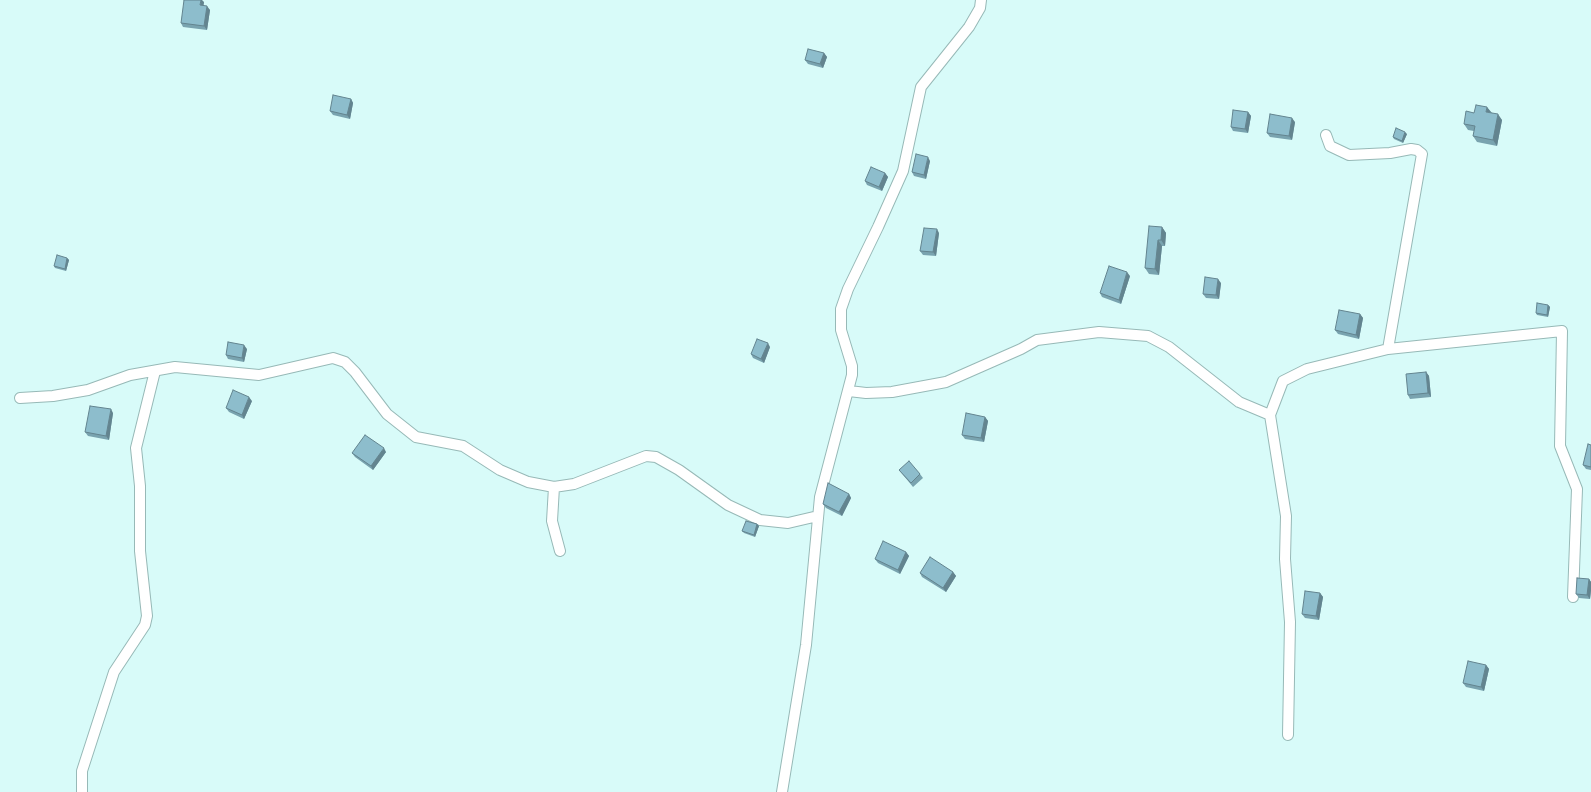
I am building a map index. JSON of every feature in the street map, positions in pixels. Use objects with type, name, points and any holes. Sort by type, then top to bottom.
[{"type":"street","points":[[782,792],[806,645],[820,497],[849,392],[852,366],[841,330],[841,309],[903,171],[921,87],[969,27],[980,8],[981,0]]},
{"type":"street","points":[[1326,135],[1330,146],[1348,155],[1390,153],[1411,149],[1417,150],[1422,154],[1388,349]]},
{"type":"street","points":[[1288,735],[1290,622],[1285,559],[1286,516],[1270,415],[1283,381],[1307,369],[1388,349],[1562,331],[1560,446],[1577,489],[1573,597]]},
{"type":"street","points":[[849,392],[892,392],[946,382],[1021,349],[1037,340],[1099,332],[1148,336],[1169,347],[1240,402],[1270,415]]},
{"type":"street","points":[[20,398],[53,396],[88,390],[130,375],[175,367],[259,375],[333,358],[345,362],[355,372],[387,414],[416,437],[463,446],[500,470],[528,482],[554,487],[574,484],[646,456],[656,457],[679,470],[728,505],[760,520],[788,523],[818,516]]},
{"type":"street","points":[[82,792],[82,771],[114,672],[145,625],[147,616],[140,551],[140,486],[136,448],[155,371]]},
{"type":"street","points":[[554,487],[552,521],[560,551]]},
{"type":"building","points":[[184,0],[201,0],[200,5],[207,6],[204,26],[181,23]]},
{"type":"building","points":[[808,49],[824,53],[820,64],[805,60]]},
{"type":"building","points":[[333,95],[351,99],[347,115],[330,111]]},
{"type":"building","points":[[1476,105],[1487,107],[1486,112],[1498,114],[1493,140],[1473,136],[1475,126],[1464,124],[1466,111],[1474,113]]},
{"type":"building","points":[[1233,110],[1248,112],[1245,129],[1231,127]]},
{"type":"building","points":[[1270,114],[1292,118],[1289,136],[1267,133]]},
{"type":"building","points":[[1396,128],[1405,132],[1402,141],[1393,137]]},
{"type":"building","points":[[916,154],[928,157],[924,175],[912,172]]},
{"type":"building","points":[[871,167],[885,173],[879,187],[865,181]]},
{"type":"building","points":[[1149,226],[1162,227],[1161,240],[1158,240],[1155,269],[1145,268]]},
{"type":"building","points":[[924,228],[937,229],[933,252],[920,251]]},
{"type":"building","points":[[57,255],[67,258],[65,269],[54,266]]},
{"type":"building","points":[[1109,266],[1127,272],[1119,300],[1100,293]]},
{"type":"building","points":[[1205,277],[1218,279],[1216,295],[1203,294]]},
{"type":"building","points":[[1537,303],[1548,305],[1547,315],[1536,313]]},
{"type":"building","points":[[1339,310],[1360,314],[1356,335],[1335,330]]},
{"type":"building","points":[[757,339],[768,343],[761,359],[751,354]]},
{"type":"building","points":[[228,342],[244,345],[242,358],[226,355]]},
{"type":"building","points":[[1426,372],[1428,393],[1408,395],[1406,374]]},
{"type":"building","points":[[233,390],[249,397],[242,415],[226,408]]},
{"type":"building","points":[[90,406],[111,409],[106,436],[85,432]]},
{"type":"building","points":[[966,413],[985,417],[981,438],[962,435]]},
{"type":"building","points":[[365,435],[384,448],[371,466],[352,453]]},
{"type":"building","points":[[1588,444],[1591,445],[1591,467],[1583,465]]},
{"type":"building","points":[[909,461],[920,474],[911,483],[899,470]]},
{"type":"building","points":[[828,483],[849,494],[839,512],[823,504]]},
{"type":"building","points":[[746,521],[757,524],[754,535],[742,531]]},
{"type":"building","points":[[883,541],[906,552],[898,570],[875,559]]},
{"type":"building","points":[[930,557],[953,572],[943,588],[920,573]]},
{"type":"building","points":[[1577,578],[1589,579],[1587,595],[1576,594]]},
{"type":"building","points":[[1305,591],[1320,593],[1316,616],[1302,614]]},
{"type":"building","points":[[1468,661],[1486,665],[1481,687],[1463,683]]}]
